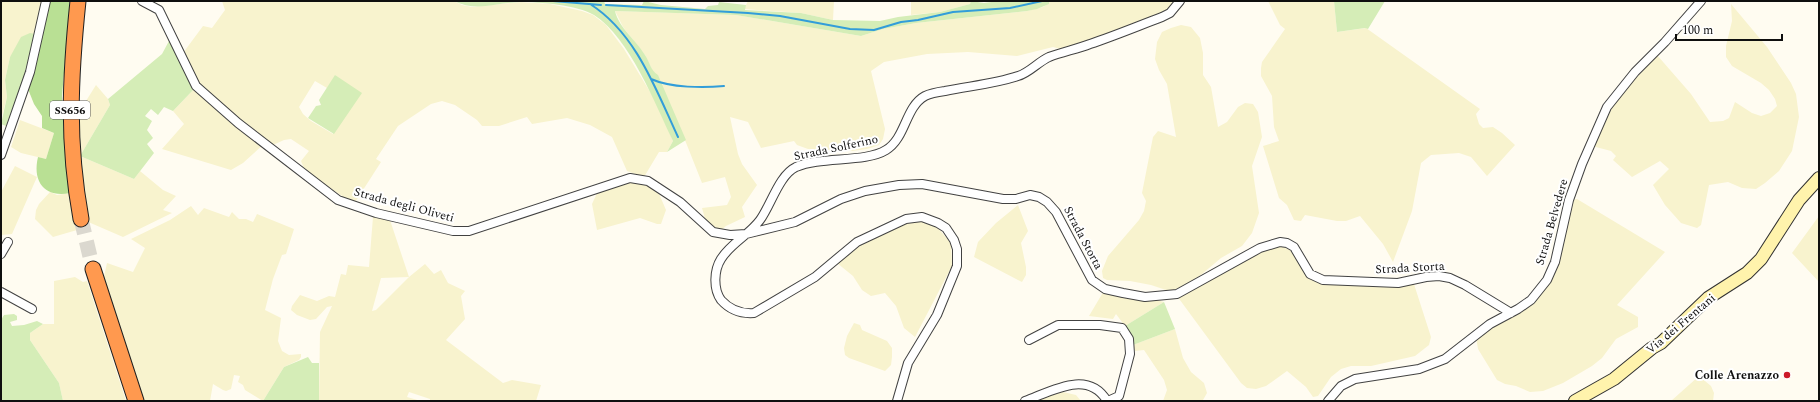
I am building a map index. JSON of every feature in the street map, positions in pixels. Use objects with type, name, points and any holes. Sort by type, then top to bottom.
[{"type":"highway","name":"SS656","points":[[78,1],[70,78],[70,113],[72,163],[81,219]]},
{"type":"highway","points":[[93,269],[136,401]]},
{"type":"main road","name":"Via dei Frentani","points":[[1575,401],[1614,379],[1652,348],[1662,343],[1708,298],[1747,273],[1761,259],[1799,200],[1819,178]]},
{"type":"street","points":[[1,155],[30,72],[46,1]]},
{"type":"street","name":"Strada degli Oliveti","points":[[142,1],[159,10],[196,86],[238,122],[338,200],[376,213],[460,232],[469,231],[630,178],[648,181],[680,202],[713,232],[730,235],[746,234]]},
{"type":"street","name":"Strada Solferino","points":[[897,401],[908,363],[937,315],[957,266],[957,249],[954,240],[946,228],[932,219],[922,217],[906,219],[857,242],[815,277],[754,313],[743,314],[730,308],[720,299],[716,286],[716,272],[720,259],[759,221],[770,204],[781,181],[796,167],[829,160],[872,156],[887,150],[899,137],[914,107],[924,97],[950,90],[1019,76],[1048,58],[1162,17],[1170,13],[1180,1]]},
{"type":"street","name":"Strada Belvedere","points":[[1328,401],[1341,386],[1355,379],[1419,369],[1445,359],[1490,324],[1531,300],[1547,280],[1558,254],[1568,206],[1577,178],[1607,107],[1636,72],[1701,1]]},
{"type":"street","name":"Strada Storta","points":[[746,234],[795,222],[841,199],[865,192],[899,186],[922,184],[1003,199],[1030,195],[1039,197],[1047,202],[1056,212],[1092,280],[1105,289],[1145,297],[1178,294],[1260,248],[1280,242],[1287,243],[1294,247],[1310,274],[1322,280],[1398,283],[1426,277],[1439,276],[1450,278],[1465,285],[1511,313]]},
{"type":"street","points":[[1,254],[8,242]]},
{"type":"street","points":[[1,292],[32,309]]},
{"type":"street","points":[[1025,401],[1062,387],[1079,384],[1097,388],[1108,401],[1119,396],[1130,354],[1129,339],[1122,328],[1100,325],[1058,325],[1029,340]]},
{"type":"shaded area","points":[[1,1],[42,1],[35,34],[10,57],[5,80],[7,97],[1,120]]},
{"type":"shaded area","points":[[222,1],[454,1],[462,5],[472,7],[521,2],[550,4],[582,11],[593,15],[606,25],[624,49],[655,100],[673,141],[667,152],[659,152],[644,177],[627,171],[612,137],[590,125],[567,118],[532,124],[527,117],[499,126],[482,126],[477,120],[455,105],[442,101],[431,104],[398,126],[376,159],[381,162],[354,204],[305,171],[301,161],[309,151],[291,139],[284,140],[273,145],[226,110],[198,84],[183,53],[203,26],[212,28],[225,10]],"holes":[[[336,75],[333,134],[311,121],[303,114],[299,107],[315,81],[327,88]]]},
{"type":"shaded area","points":[[748,1],[834,1],[833,20],[801,13],[744,9]]},
{"type":"shaded area","points":[[911,1],[971,2],[970,4],[940,12],[911,15]]},
{"type":"shaded area","points":[[1049,1],[1177,1],[1168,12],[1064,50],[1053,47],[1017,56],[968,52],[927,54],[884,62],[871,71],[885,129],[883,139],[879,145],[867,149],[852,151],[808,149],[797,145],[794,141],[761,148],[748,122],[730,117],[738,154],[742,164],[757,185],[742,207],[745,217],[721,230],[713,230],[706,222],[702,208],[727,205],[731,197],[725,177],[702,183],[679,125],[645,55],[623,27],[615,11],[736,15],[861,36],[883,29],[916,23],[1027,11],[1043,7],[1049,3]]},
{"type":"shaded area","points":[[1268,1],[1334,1],[1337,32],[1366,28],[1480,109],[1476,114],[1479,124],[1483,128],[1493,127],[1515,145],[1487,176],[1471,157],[1459,153],[1431,155],[1421,163],[1412,211],[1393,262],[1383,244],[1360,216],[1346,221],[1337,221],[1305,215],[1301,221],[1294,220],[1287,205],[1279,198],[1263,146],[1279,141],[1274,127],[1272,96],[1261,76],[1261,68],[1262,62],[1285,29],[1280,25]]},
{"type":"shaded area","points":[[1731,4],[1767,47],[1791,83],[1796,94],[1799,117],[1792,151],[1779,171],[1756,189],[1742,188],[1728,182],[1709,185],[1701,225],[1697,228],[1681,223],[1665,205],[1653,185],[1669,169],[1660,161],[1632,177],[1613,160],[1616,156],[1611,151],[1592,146],[1610,107],[1657,55],[1691,94],[1710,122],[1723,121],[1729,118],[1735,102],[1752,113],[1761,116],[1770,113],[1777,106],[1775,99],[1769,90],[1761,83],[1732,66],[1726,57],[1726,46],[1732,21]]},
{"type":"shaded area","points":[[1181,25],[1191,27],[1200,38],[1203,53],[1203,75],[1211,87],[1218,127],[1227,122],[1238,107],[1245,103],[1253,104],[1258,112],[1262,137],[1252,166],[1259,213],[1252,233],[1242,246],[1221,258],[1183,287],[1169,291],[1151,285],[1130,281],[1107,280],[1103,278],[1102,271],[1108,256],[1139,220],[1144,211],[1146,201],[1142,193],[1153,137],[1158,131],[1176,137],[1167,84],[1155,59],[1157,42],[1162,32]]},
{"type":"shaded area","points":[[96,85],[108,99],[110,105],[80,156],[134,179],[140,171],[163,190],[176,196],[163,210],[172,213],[123,237],[86,221],[80,181],[76,117]]},
{"type":"shaded area","points":[[195,88],[264,144],[243,163],[231,170],[162,149],[184,124],[173,111]]},
{"type":"shaded area","points":[[20,120],[54,133],[46,159],[21,153],[11,147]]},
{"type":"shaded area","points":[[15,166],[37,177],[12,234],[1,235],[1,192]]},
{"type":"shaded area","points":[[630,180],[646,183],[657,189],[666,210],[661,224],[640,218],[597,230],[592,204],[598,191]]},
{"type":"shaded area","points":[[50,192],[57,195],[70,193],[77,230],[53,237],[35,219],[36,210],[39,204]]},
{"type":"shaded area","points":[[1577,199],[1665,252],[1617,305],[1638,317],[1638,327],[1616,339],[1602,358],[1592,366],[1563,383],[1543,391],[1530,392],[1497,380],[1478,349],[1476,337],[1493,325],[1528,306],[1548,285],[1572,200]]},
{"type":"shaded area","points":[[1018,205],[1028,231],[1021,243],[1026,267],[1026,275],[1022,282],[974,257],[978,242],[996,223]]},
{"type":"shaded area","points":[[191,206],[198,215],[204,208],[229,217],[232,212],[239,219],[246,219],[253,222],[257,214],[294,229],[286,254],[282,255],[273,279],[265,310],[281,318],[278,341],[282,351],[289,355],[301,354],[301,357],[299,360],[284,367],[263,401],[245,390],[243,385],[238,382],[240,376],[234,375],[231,389],[226,391],[213,384],[210,401],[140,401],[103,281],[107,263],[133,272],[145,248],[131,239],[170,220]]},
{"type":"shaded area","points":[[1819,216],[1819,282],[1792,253]]},
{"type":"shaded area","points":[[373,217],[390,220],[409,277],[425,264],[434,274],[441,270],[448,283],[465,291],[461,296],[465,319],[446,340],[503,383],[512,380],[541,385],[536,401],[430,401],[430,399],[409,392],[407,397],[421,401],[319,401],[320,332],[332,306],[327,307],[316,319],[310,320],[297,315],[291,310],[292,306],[300,295],[317,301],[329,296],[335,297],[341,274],[346,275],[348,265],[369,267]],"holes":[[[409,277],[376,310],[372,311],[381,278]]]},
{"type":"shaded area","points":[[913,220],[927,222],[936,226],[951,243],[952,266],[915,337],[904,328],[896,306],[885,293],[871,296],[862,290],[853,276],[837,263],[860,246],[889,229]]},
{"type":"shaded area","points":[[1279,245],[1290,250],[1303,267],[1318,282],[1384,284],[1413,281],[1431,337],[1429,345],[1415,356],[1371,366],[1351,366],[1341,369],[1331,377],[1318,396],[1313,397],[1306,387],[1287,371],[1266,386],[1256,389],[1247,388],[1241,383],[1177,296],[1251,254]]},
{"type":"shaded area","points":[[75,277],[83,282],[87,281],[126,401],[63,401],[59,383],[30,340],[30,333],[43,324],[54,324],[54,281]]},
{"type":"shaded area","points":[[1105,289],[1164,302],[1125,326],[1116,314],[1113,319],[1089,316]]},
{"type":"shaded area","points":[[854,323],[860,325],[862,330],[887,341],[892,348],[891,365],[885,371],[849,358],[845,355],[844,348],[847,336]]},
{"type":"shaded area","points":[[1175,329],[1183,358],[1191,372],[1204,383],[1207,393],[1203,400],[1163,401],[1167,390],[1164,380],[1144,350],[1135,351],[1133,345]]},
{"type":"shaded area","points":[[1699,376],[1711,386],[1714,393],[1713,401],[1671,401]]},
{"type":"shaded area","points":[[1063,392],[1076,395],[1081,401],[1033,401]]},
{"type":"green space","points":[[48,1],[70,1],[62,96],[66,165],[70,193],[61,194],[47,190],[39,181],[37,174],[38,157],[46,159],[54,133],[42,128],[42,116],[34,104],[28,89]]},
{"type":"green space","points":[[454,1],[604,1],[605,4],[642,5],[644,1],[661,5],[705,9],[708,6],[718,5],[719,2],[746,5],[745,10],[801,13],[833,20],[880,21],[898,17],[940,12],[970,4],[971,1],[984,3],[999,1],[1049,1],[1049,4],[1027,11],[916,23],[883,29],[861,36],[736,15],[615,11],[620,23],[647,58],[655,73],[658,75],[686,140],[667,152],[673,141],[650,91],[630,55],[619,39],[594,15],[568,6],[548,3],[520,2],[486,6],[470,6]]},
{"type":"green space","points":[[1334,1],[1385,1],[1368,29],[1365,28],[1337,32]]},
{"type":"green space","points":[[30,33],[35,34],[20,91],[6,126],[1,124],[7,97],[5,80],[10,57],[21,37]]},
{"type":"green space","points":[[169,41],[195,88],[173,111],[164,107],[158,115],[151,109],[145,116],[152,121],[147,130],[153,138],[147,144],[154,153],[134,179],[80,156],[110,105],[108,99],[162,54]]},
{"type":"green space","points":[[335,75],[362,93],[334,134],[308,118],[316,106],[321,105],[319,100]]},
{"type":"green space","points":[[1164,302],[1175,329],[1133,345],[1125,326]]},
{"type":"green space","points":[[14,314],[17,316],[17,320],[10,322],[12,326],[24,325],[37,321],[43,324],[30,333],[30,340],[59,383],[63,401],[1,401],[1,320],[4,315]]},
{"type":"green space","points":[[308,357],[312,363],[319,363],[319,401],[263,401],[284,367]]},
{"type":"waterway","points":[[553,1],[601,5]]},
{"type":"waterway","points":[[606,5],[748,13],[780,16],[850,29],[874,30],[901,22],[918,20],[953,12],[1010,8],[1042,1]]},
{"type":"waterway","points":[[590,4],[606,16],[620,30],[632,46],[653,82],[678,137]]},
{"type":"waterway","points":[[651,79],[678,86],[724,86]]},
{"type":"tunnel","points":[[81,219],[93,269]]},
{"type":"place","name":"Colle Arenazzo","points":[[1787,375]]}]
